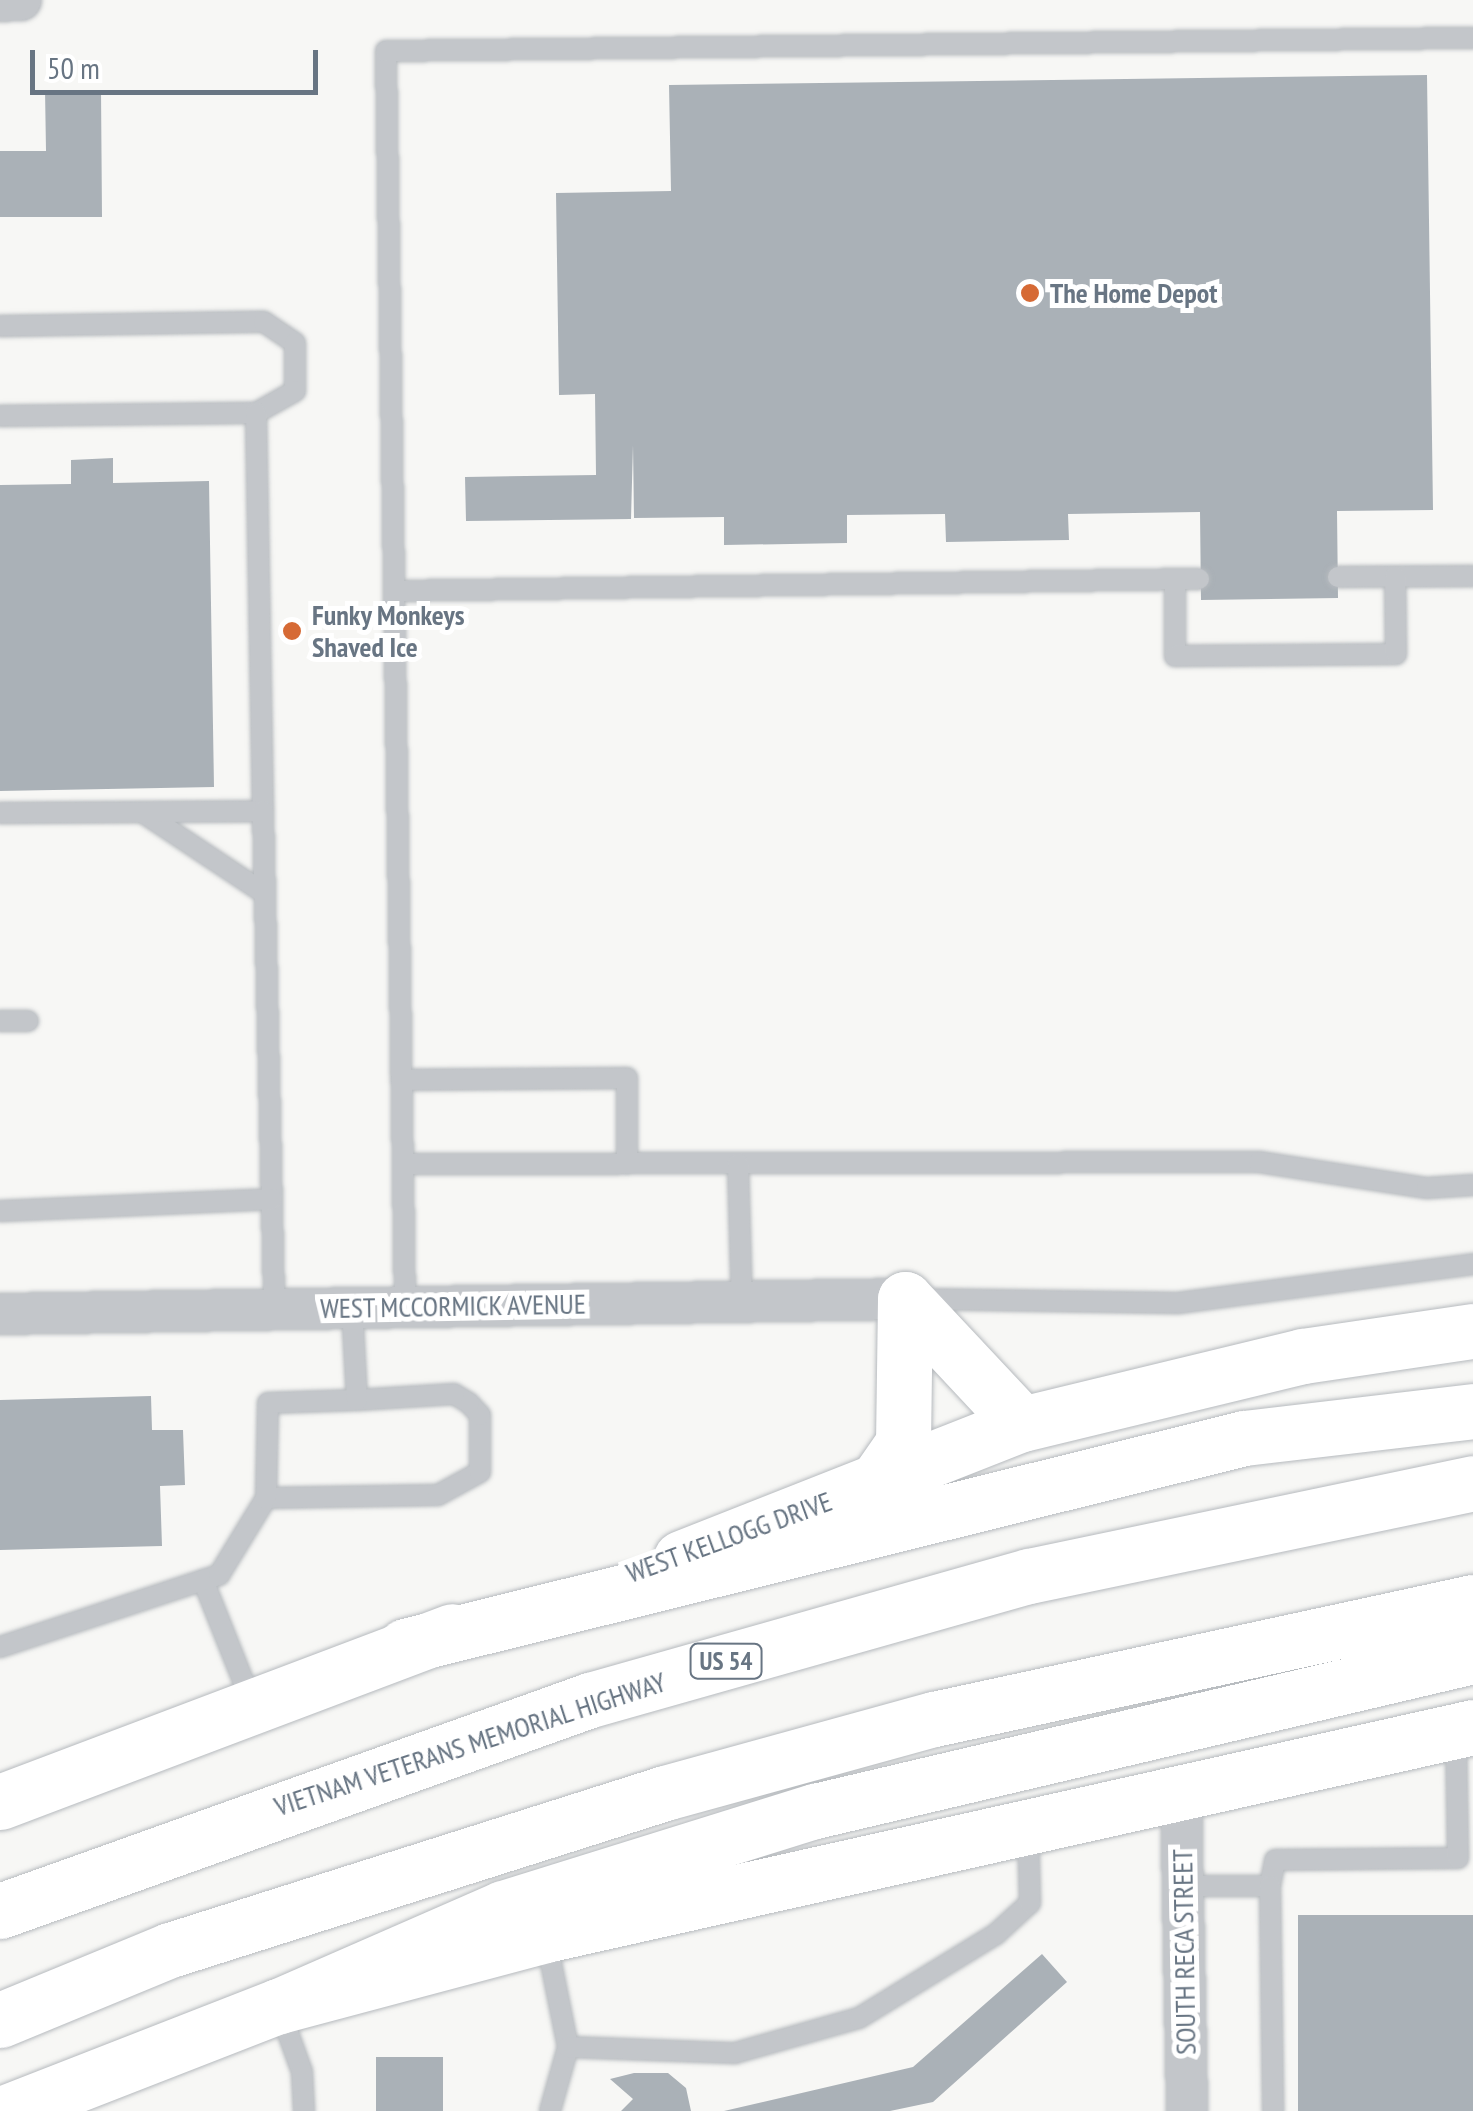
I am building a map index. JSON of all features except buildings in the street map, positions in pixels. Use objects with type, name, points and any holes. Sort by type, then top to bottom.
[{"type":"main road","points":[[905,1299],[1022,1424]]},
{"type":"main road","points":[[876,1482],[903,1443],[905,1299]]},
{"type":"main road","name":"WEST KELLOGG DRIVE","points":[[0,1802],[405,1646],[704,1550],[1022,1424],[1303,1356],[1473,1331]]},
{"type":"main road","points":[[405,1646],[1244,1438],[1473,1411]]},
{"type":"main road","name":"VIETNAM VETERANS MEMORIAL HIGHWAY","points":[[0,1911],[590,1700],[1029,1576],[1473,1483]]},
{"type":"main road","points":[[0,2020],[170,1950],[665,1793],[1005,1702],[1473,1602]]},
{"type":"main road","points":[[9,2111],[278,2006],[503,1908],[815,1811],[1473,1656]]},
{"type":"main road","points":[[278,2006],[546,1935],[1465,1729]]},
{"type":"street","points":[[0,1],[20,0]]},
{"type":"street","name":"WEST MCCORMICK AVENUE","points":[[0,1314],[905,1299]]},
{"type":"street","name":"SOUTH RECA STREET","points":[[1182,1792],[1187,2111]]},
{"type":"lane","points":[[405,1306],[386,51],[1473,38]]},
{"type":"lane","points":[[0,326],[264,322],[295,343],[295,391],[256,413],[0,416]]},
{"type":"lane","points":[[256,413],[274,1309]]},
{"type":"lane","points":[[1338,577],[1473,576]]},
{"type":"lane","points":[[1175,579],[1175,656],[1396,654],[1395,577]]},
{"type":"lane","points":[[395,591],[1199,579]]},
{"type":"lane","points":[[0,813],[263,811]]},
{"type":"lane","points":[[142,812],[264,893]]},
{"type":"lane","points":[[0,1021],[28,1021]]},
{"type":"lane","points":[[401,1080],[627,1078],[627,1164]]},
{"type":"lane","points":[[403,1164],[1259,1162],[1426,1188],[1473,1185]]},
{"type":"lane","points":[[738,1164],[742,1303]]},
{"type":"lane","points":[[0,1211],[272,1199]]},
{"type":"lane","points":[[905,1299],[1178,1303],[1473,1264]]},
{"type":"lane","points":[[352,1308],[357,1400]]},
{"type":"lane","points":[[0,1647],[219,1574],[266,1498],[268,1404],[454,1394],[480,1415],[480,1472],[438,1495],[266,1498]]},
{"type":"lane","points":[[203,1580],[253,1704]]},
{"type":"lane","points":[[1273,2111],[1270,1886],[1276,1860],[1458,1858],[1465,1729]]},
{"type":"lane","points":[[568,2047],[734,2054],[859,2018],[1030,1903],[1028,1828]]},
{"type":"lane","points":[[1183,1886],[1270,1886]]},
{"type":"lane","points":[[546,1935],[568,2047],[550,2111]]},
{"type":"lane","points":[[278,2006],[302,2072],[304,2111]]},
{"type":"place","name":"The Home Depot","points":[[1030,293]]},
{"type":"place","name":"Funky Monkeys Shaved Ice","points":[[292,631]]}]
